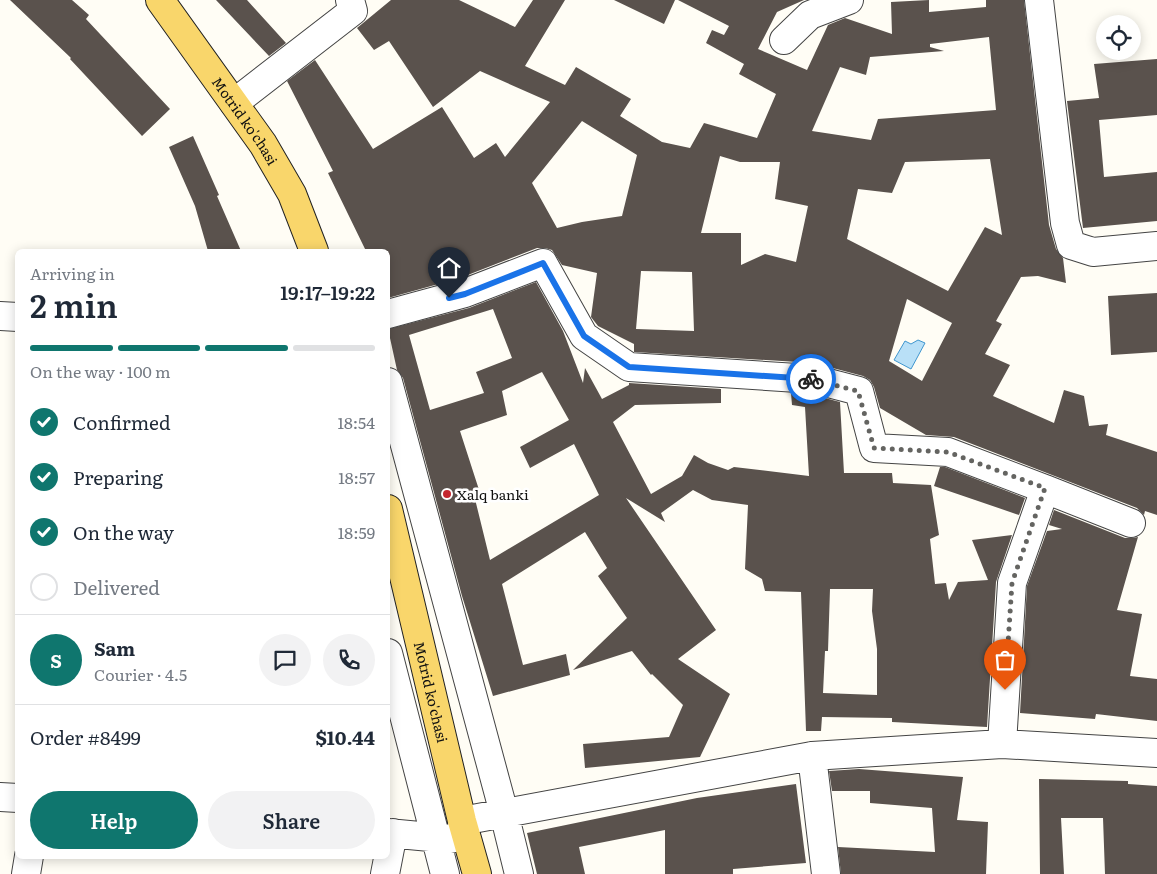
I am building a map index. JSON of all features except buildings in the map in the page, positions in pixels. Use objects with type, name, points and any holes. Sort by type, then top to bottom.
[{"type":"main road","name":"Motrid ko'chasi","points":[[160,0],[263,144],[292,194],[313,249]]},
{"type":"main road","name":"Motrid ko'chasi","points":[[390,518],[477,874]]},
{"type":"street","points":[[234,103],[353,11],[350,0]]},
{"type":"street","points":[[784,40],[810,15],[849,0]]},
{"type":"street","points":[[1040,0],[1065,223],[1071,245],[1093,252],[1157,246]]},
{"type":"street","points":[[390,313],[465,294],[543,263],[584,336],[629,367],[813,379],[858,391],[874,448],[948,452],[1045,488],[1131,523]]},
{"type":"street","points":[[0,316],[15,317]]},
{"type":"street","points":[[390,389],[519,874]]},
{"type":"street","points":[[1002,744],[1012,583],[1045,488]]},
{"type":"street","points":[[390,661],[445,874]]},
{"type":"street","points":[[390,833],[435,837],[465,830],[504,813],[812,756],[1002,744],[1157,753]]},
{"type":"street","points":[[812,756],[826,874]]},
{"type":"street","points":[[0,796],[15,798]]},
{"type":"street","points":[[26,874],[28,859]]},
{"type":"street","points":[[385,874],[387,859]]},
{"type":"water","points":[[918,340],[925,343],[911,369],[894,360],[905,341],[911,344]]},
{"type":"way so far","points":[[811,379],[858,391],[874,448],[948,452],[1045,488],[1012,583],[1005,690]]},
{"type":"place","name":"Xalq banki","points":[[447,494]]},
{"type":"route","points":[[449,298],[465,294],[543,263],[584,336],[629,367],[811,379]]}]
